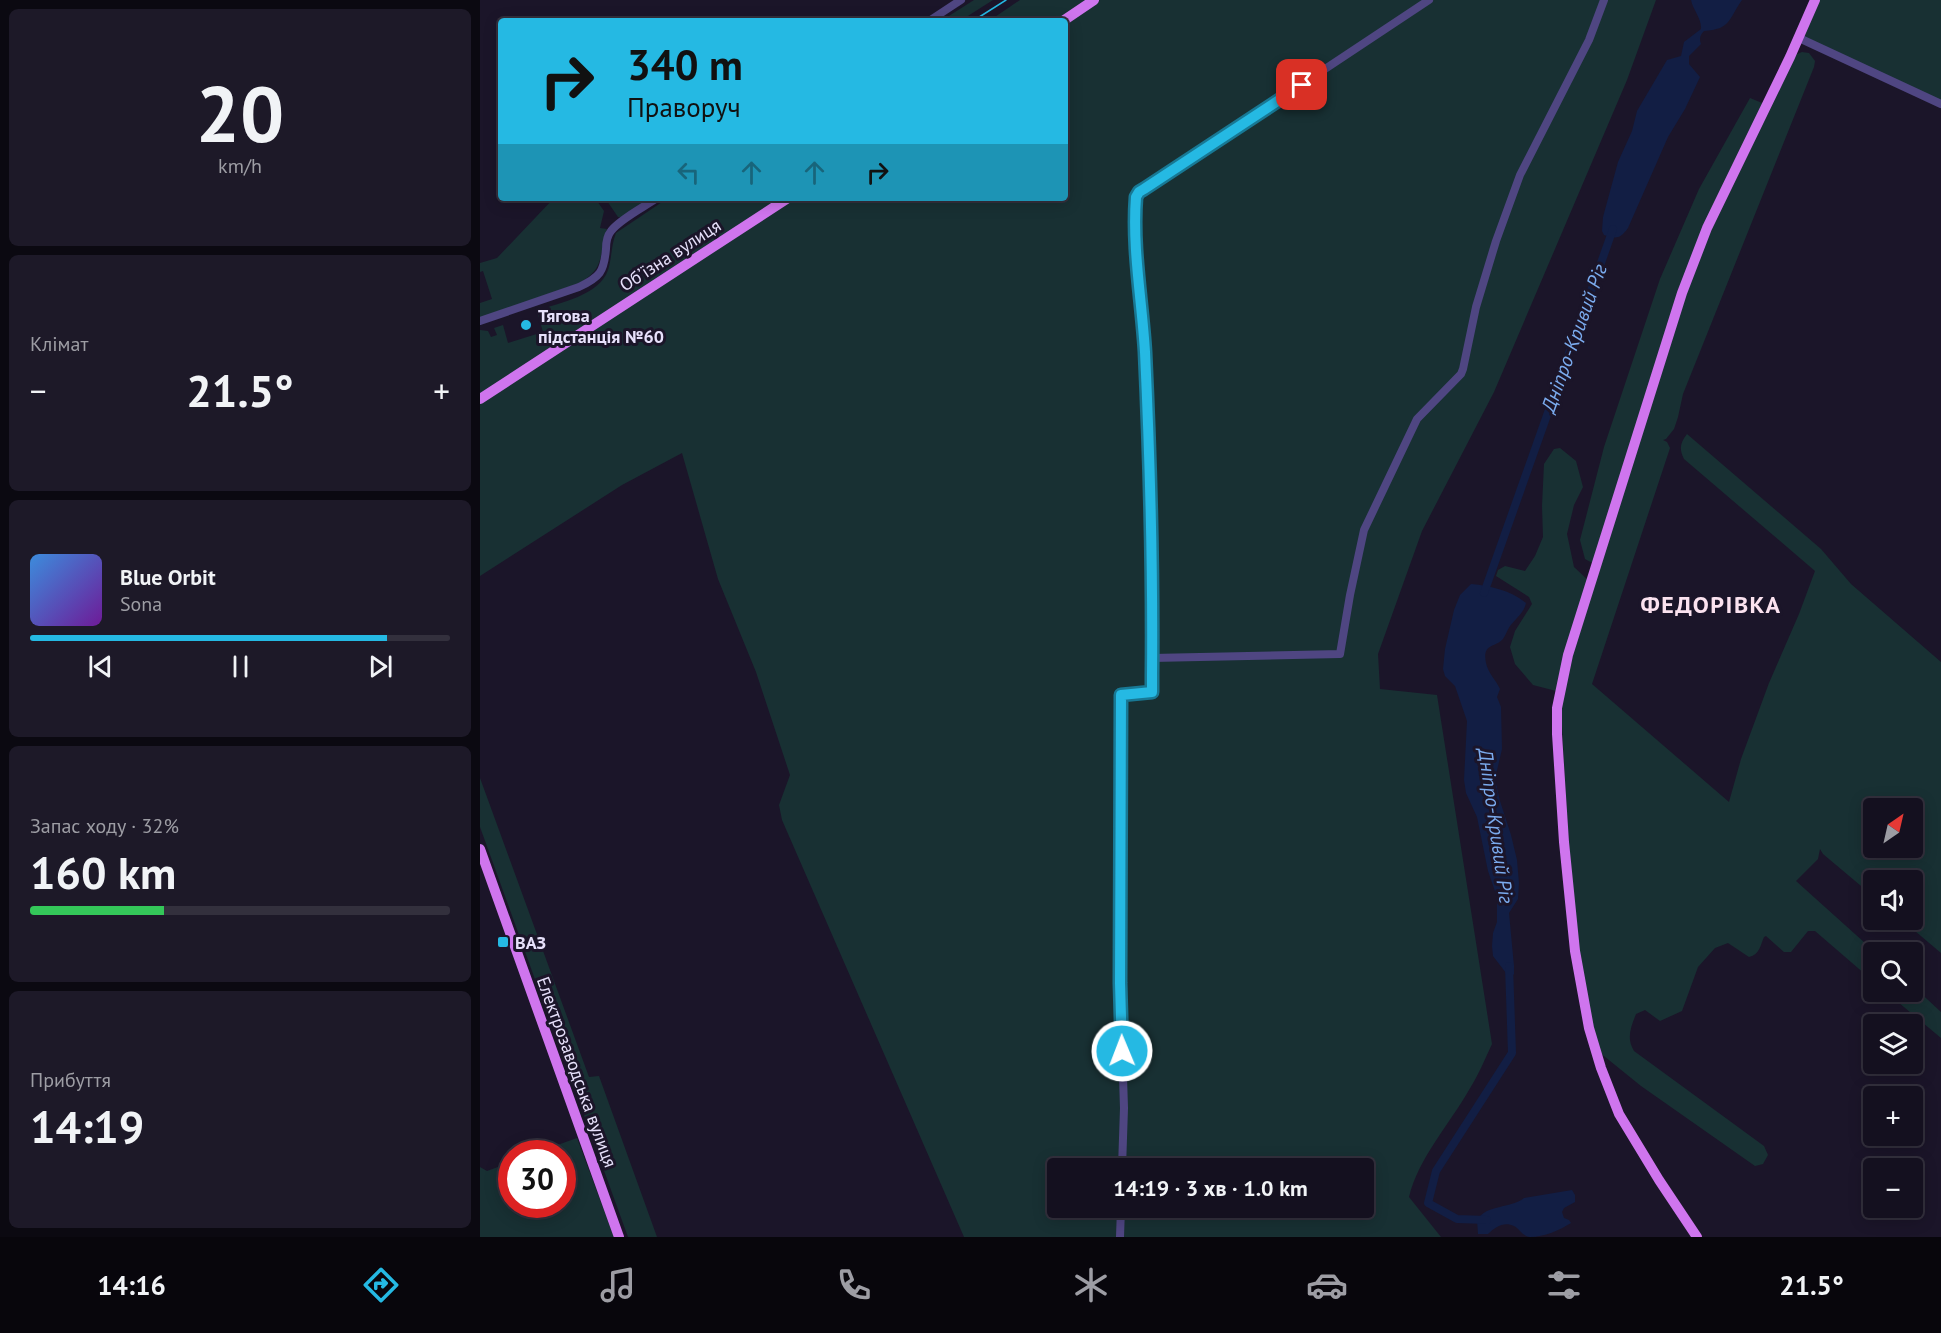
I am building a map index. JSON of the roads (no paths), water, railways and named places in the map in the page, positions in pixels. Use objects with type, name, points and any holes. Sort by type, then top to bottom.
[{"type":"main road","points":[[1067,18],[1094,0]]},
{"type":"main road","points":[[1697,1237],[1619,1114],[1594,1048],[1574,940],[1564,842],[1557,708],[1568,655],[1682,293],[1707,228],[1799,38],[1815,0]]},
{"type":"main road","name":"Обʼїзна вулиця","points":[[480,399],[783,201]]},
{"type":"main road","name":"Електрозаводська вулиця","points":[[480,849],[620,1237]]},
{"type":"street","points":[[934,18],[961,0]]},
{"type":"street","points":[[1122,1158],[1124,1108],[1120,983],[1121,695],[1152,692],[1148,428],[1137,260],[1136,197],[1139,192],[1429,0]]},
{"type":"street","points":[[1152,658],[1340,654],[1364,530],[1417,419],[1461,374],[1476,307],[1496,241],[1520,176],[1589,40],[1604,0]]},
{"type":"street","points":[[1799,38],[1941,104]]},
{"type":"street","points":[[480,321],[592,281],[604,267],[607,240],[611,231],[653,201]]},
{"type":"street","points":[[1120,1237],[1121,1218]]},
{"type":"water","points":[[1691,0],[1742,0],[1724,26],[1704,31],[1700,39],[1701,44],[1689,56],[1689,64],[1700,77],[1685,109],[1668,137],[1628,228],[1618,237],[1604,235],[1603,217],[1618,162],[1632,131],[1637,111],[1667,60],[1681,56],[1684,42],[1701,29]]},
{"type":"water","points":[[1471,584],[1500,589],[1526,603],[1524,610],[1510,626],[1503,639],[1488,649],[1485,657],[1488,670],[1500,689],[1497,697],[1501,707],[1502,749],[1495,779],[1517,860],[1519,883],[1518,899],[1509,913],[1514,966],[1512,976],[1506,973],[1493,956],[1497,897],[1488,871],[1477,817],[1466,793],[1464,780],[1467,721],[1455,686],[1445,676],[1443,669],[1454,610],[1460,595]]},
{"type":"water","points":[[1572,1190],[1575,1202],[1564,1208],[1562,1212],[1564,1218],[1571,1223],[1557,1231],[1530,1237],[1514,1226],[1503,1224],[1488,1234],[1478,1234],[1477,1220],[1487,1211],[1524,1198]]},
{"type":"waterway","name":"Дніпро-Кривий Ріг","points":[[1484,593],[1613,229]]},
{"type":"waterway","name":"Дніпро-Кривий Ріг","points":[[1487,1220],[1457,1219],[1428,1203],[1436,1171],[1512,1053],[1509,966]]},
{"type":"tram line","points":[[978,18],[1006,0]]},
{"type":"place","name":"Тягова підстанція №60","points":[[526,325]]},
{"type":"place","name":"ВАЗ","points":[[503,942]]},
{"type":"district","name":"ФЕДОРІВКА","points":[[1711,604]]}]
